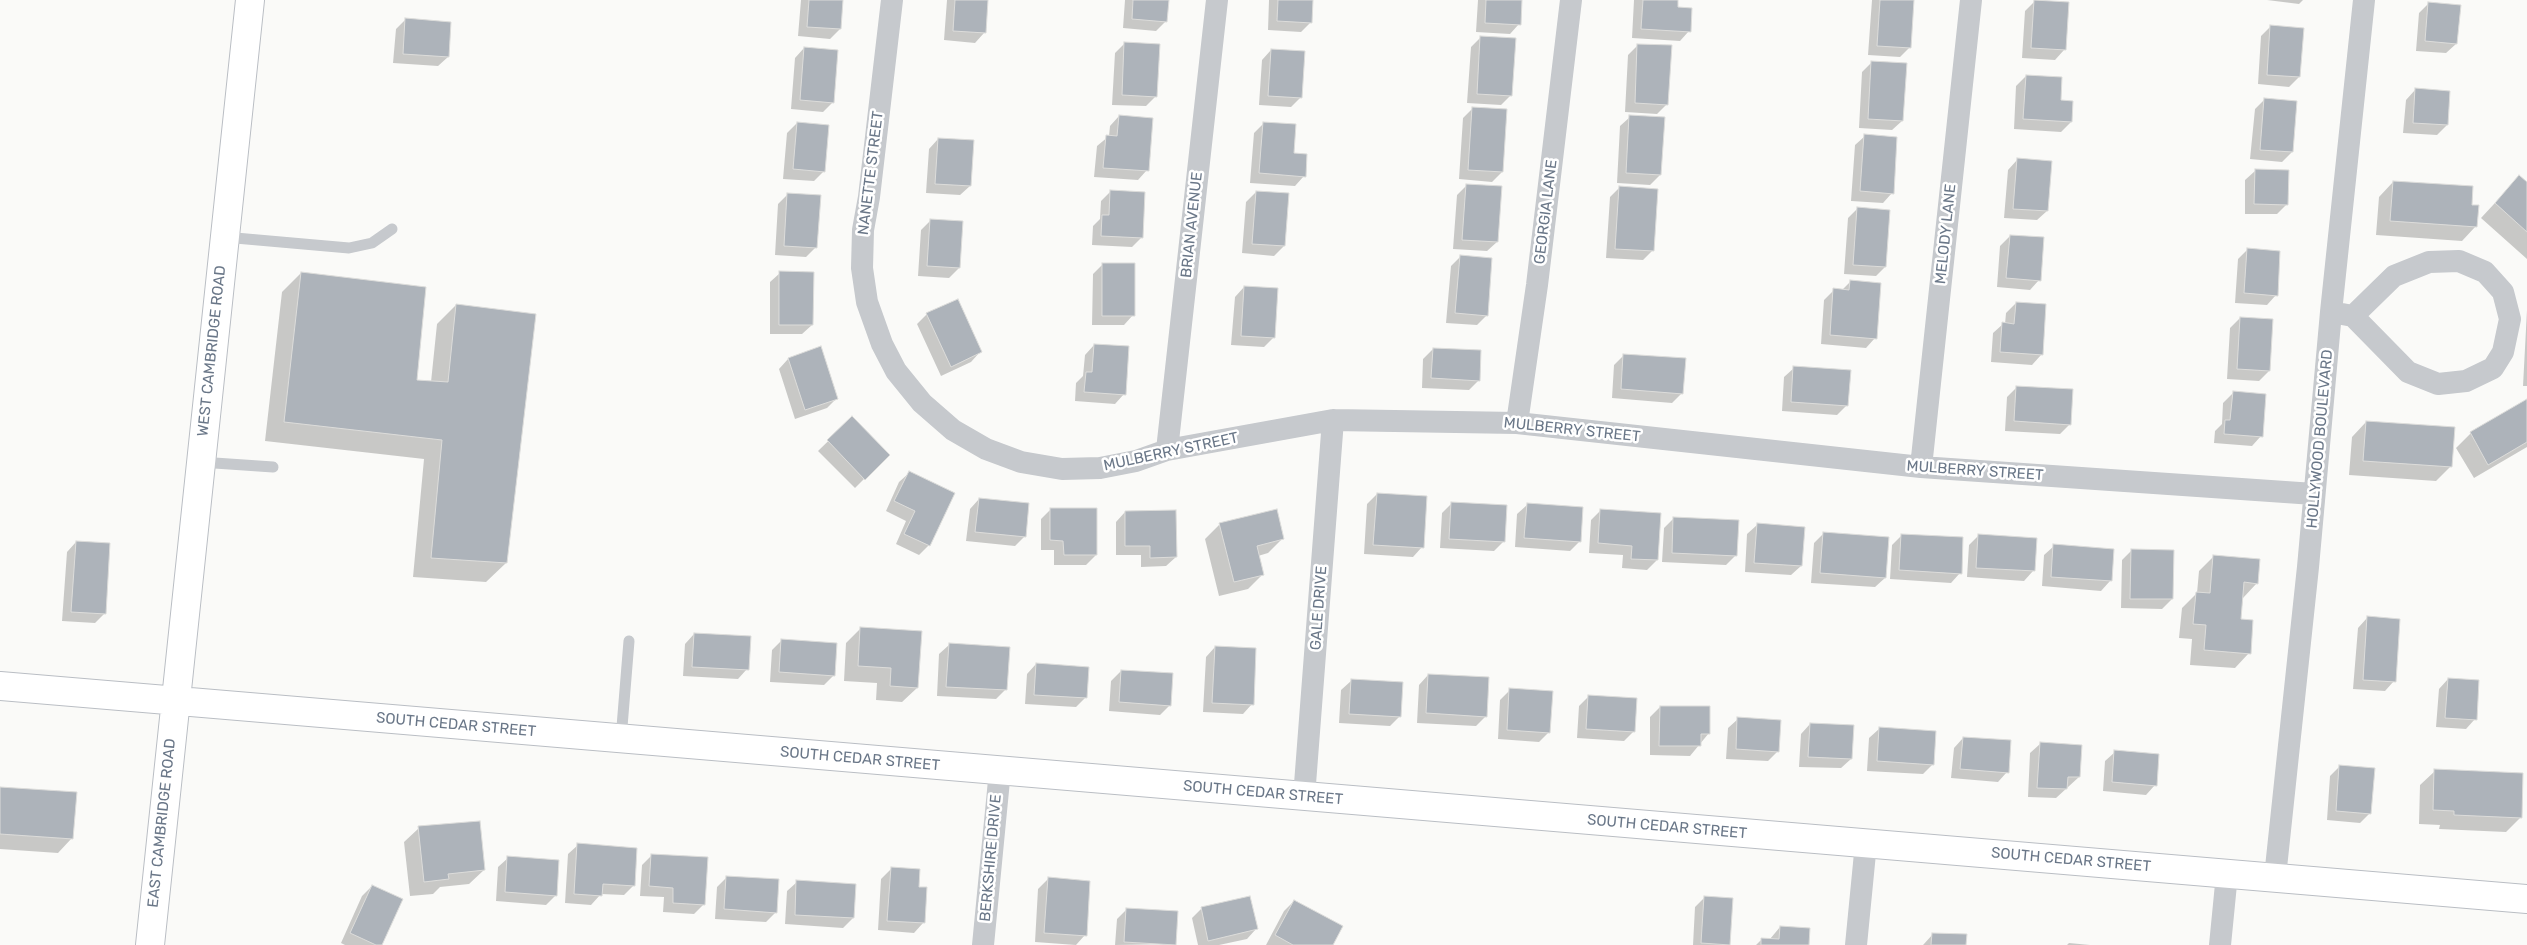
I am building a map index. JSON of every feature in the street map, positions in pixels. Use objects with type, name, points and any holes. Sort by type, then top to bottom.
[{"type":"main road","name":"WEST CAMBRIDGE ROAD","points":[[175,701],[250,0]]},
{"type":"main road","name":"SOUTH CEDAR STREET","points":[[0,686],[2527,899]]},
{"type":"main road","name":"EAST CAMBRIDGE ROAD","points":[[150,945],[175,701]]},
{"type":"street","name":"NANETTE STREET","points":[[882,344],[867,302],[862,268],[863,230],[869,197],[892,0]]},
{"type":"street","name":"BRIAN AVENUE","points":[[1167,450],[1217,0]]},
{"type":"street","name":"GEORGIA LANE","points":[[1517,423],[1537,285],[1571,0]]},
{"type":"street","name":"MELODY LANE","points":[[1921,467],[1971,0]]},
{"type":"street","name":"HOLLYWOOD BOULEVARD","points":[[2274,877],[2314,494],[2342,314],[2364,0]]},
{"type":"street","points":[[2459,261],[2485,272],[2503,292],[2510,319],[2503,352],[2493,368],[2466,381],[2438,384],[2408,372],[2342,314],[2394,276],[2429,262],[2459,261]]},
{"type":"street","name":"MULBERRY STREET","points":[[882,344],[896,371],[922,403],[953,430],[986,449],[1021,462],[1062,469],[1100,468],[1136,461],[1167,450],[1333,420],[1517,423],[1921,467],[2314,494]]},
{"type":"street","name":"GALE DRIVE","points":[[1304,797],[1333,420]]},
{"type":"street","name":"BERKSHIRE DRIVE","points":[[983,945],[1000,770]]},
{"type":"street","points":[[1856,945],[1866,844]]},
{"type":"street","points":[[2220,945],[2227,874]]},
{"type":"lane","points":[[224,238],[349,248],[372,243],[392,230]]},
{"type":"lane","points":[[200,462],[273,467]]},
{"type":"lane","points":[[621,739],[628,641]]},
{"type":"building","points":[[809,0],[843,0],[841,29],[807,27]]},
{"type":"building","points":[[955,0],[988,0],[986,33],[953,31]]},
{"type":"building","points":[[1133,0],[1169,0],[1167,22],[1132,19]]},
{"type":"building","points":[[1278,0],[1313,0],[1312,23],[1277,21]]},
{"type":"building","points":[[1486,0],[1522,0],[1521,25],[1485,23]]},
{"type":"building","points":[[1643,0],[1678,0],[1678,7],[1692,8],[1691,32],[1641,29]]},
{"type":"building","points":[[1880,0],[1914,0],[1911,48],[1877,46]]},
{"type":"building","points":[[2034,0],[2069,2],[2066,50],[2031,48]]},
{"type":"building","points":[[2428,2],[2461,5],[2457,44],[2425,41]]},
{"type":"building","points":[[405,18],[451,22],[449,57],[403,54]]},
{"type":"building","points":[[2270,25],[2304,28],[2300,77],[2267,75]]},
{"type":"building","points":[[1480,36],[1516,38],[1512,96],[1477,94]]},
{"type":"building","points":[[1124,42],[1160,44],[1157,97],[1122,95]]},
{"type":"building","points":[[1637,44],[1672,45],[1668,105],[1635,103]]},
{"type":"building","points":[[804,47],[838,50],[834,103],[800,100]]},
{"type":"building","points":[[1271,49],[1305,51],[1302,98],[1268,96]]},
{"type":"building","points":[[1871,61],[1907,63],[1903,121],[1868,119]]},
{"type":"building","points":[[2026,75],[2062,77],[2061,100],[2073,101],[2072,122],[2023,119]]},
{"type":"building","points":[[2415,88],[2450,91],[2448,125],[2413,123]]},
{"type":"building","points":[[2264,98],[2297,101],[2293,152],[2260,150]]},
{"type":"building","points":[[1472,107],[1507,109],[1503,172],[1468,170]]},
{"type":"building","points":[[1119,115],[1153,118],[1149,171],[1103,168],[1106,135],[1117,136]]},
{"type":"building","points":[[1629,115],[1665,117],[1661,175],[1626,173]]},
{"type":"building","points":[[797,122],[829,125],[825,172],[793,169]]},
{"type":"building","points":[[1263,122],[1296,124],[1294,153],[1307,154],[1306,177],[1259,173]]},
{"type":"building","points":[[1864,134],[1897,137],[1894,194],[1860,191]]},
{"type":"building","points":[[938,138],[974,140],[971,186],[935,184]]},
{"type":"building","points":[[2017,158],[2052,161],[2048,211],[2013,209]]},
{"type":"building","points":[[2255,169],[2289,170],[2288,205],[2254,204]]},
{"type":"building","points":[[2519,175],[2527,182],[2527,232],[2495,203]]},
{"type":"building","points":[[2393,181],[2473,186],[2472,205],[2479,205],[2477,227],[2390,221]]},
{"type":"building","points":[[1466,184],[1502,186],[1498,242],[1462,240]]},
{"type":"building","points":[[1619,186],[1658,189],[1654,251],[1615,249]]},
{"type":"building","points":[[1110,190],[1145,192],[1143,238],[1101,236],[1102,215],[1109,215]]},
{"type":"building","points":[[1256,191],[1289,193],[1285,246],[1252,244]]},
{"type":"building","points":[[787,193],[821,195],[817,248],[784,246]]},
{"type":"building","points":[[1857,207],[1890,210],[1886,267],[1853,265]]},
{"type":"building","points":[[930,219],[963,221],[960,268],[927,266]]},
{"type":"building","points":[[2010,235],[2044,237],[2041,281],[2006,278]]},
{"type":"building","points":[[2247,248],[2280,251],[2278,296],[2244,293]]},
{"type":"building","points":[[1460,255],[1492,258],[1488,316],[1455,313]]},
{"type":"building","points":[[1102,263],[1135,263],[1135,316],[1102,316]]},
{"type":"building","points":[[779,271],[814,272],[813,325],[779,325]]},
{"type":"building","points":[[301,272],[426,287],[417,380],[448,382],[456,304],[536,314],[507,563],[431,558],[442,440],[284,422]]},
{"type":"building","points":[[1850,280],[1881,283],[1877,339],[1830,335],[1833,288],[1849,290]]},
{"type":"building","points":[[1244,286],[1278,288],[1275,338],[1241,336]]},
{"type":"building","points":[[958,299],[982,352],[951,367],[926,313]]},
{"type":"building","points":[[2016,302],[2046,304],[2043,355],[2000,352],[2002,322],[2014,324]]},
{"type":"building","points":[[2240,317],[2273,319],[2270,371],[2237,369]]},
{"type":"building","points":[[1094,344],[1129,346],[1126,395],[1084,392],[1086,372],[1092,372]]},
{"type":"building","points":[[821,346],[838,399],[805,410],[788,358]]},
{"type":"building","points":[[1433,348],[1481,350],[1480,381],[1431,378]]},
{"type":"building","points":[[1623,354],[1686,358],[1683,394],[1621,389]]},
{"type":"building","points":[[1793,366],[1851,370],[1848,406],[1791,402]]},
{"type":"building","points":[[2016,386],[2073,389],[2071,425],[2014,421]]},
{"type":"building","points":[[2233,391],[2266,394],[2263,437],[2224,434],[2225,420],[2230,420]]},
{"type":"building","points":[[2527,399],[2527,442],[2488,465],[2470,432]]},
{"type":"building","points":[[852,416],[890,455],[865,480],[827,440]]},
{"type":"building","points":[[2366,421],[2455,427],[2452,467],[2363,461]]},
{"type":"building","points":[[909,471],[955,493],[930,546],[904,534],[915,511],[894,501]]},
{"type":"building","points":[[1377,493],[1427,496],[1424,548],[1373,545]]},
{"type":"building","points":[[979,498],[1029,503],[1026,537],[975,532]]},
{"type":"building","points":[[1451,502],[1507,505],[1505,542],[1449,539]]},
{"type":"building","points":[[1527,503],[1583,507],[1581,542],[1524,538]]},
{"type":"building","points":[[1050,508],[1097,508],[1097,555],[1064,555],[1063,541],[1050,540]]},
{"type":"building","points":[[1277,509],[1284,539],[1257,546],[1264,575],[1234,582],[1219,523]]},
{"type":"building","points":[[1600,509],[1661,513],[1658,560],[1631,559],[1632,546],[1598,543]]},
{"type":"building","points":[[1176,510],[1177,557],[1150,558],[1150,546],[1125,546],[1125,511]]},
{"type":"building","points":[[1673,517],[1739,520],[1737,556],[1672,553]]},
{"type":"building","points":[[1757,523],[1805,527],[1802,566],[1754,563]]},
{"type":"building","points":[[1823,532],[1889,537],[1886,578],[1820,573]]},
{"type":"building","points":[[1901,534],[1963,537],[1962,574],[1899,570]]},
{"type":"building","points":[[1978,534],[2037,538],[2035,571],[1976,568]]},
{"type":"building","points":[[76,541],[110,543],[106,614],[71,612]]},
{"type":"building","points":[[2053,544],[2114,549],[2112,581],[2051,577]]},
{"type":"building","points":[[2131,549],[2174,550],[2173,599],[2130,599]]},
{"type":"building","points":[[2213,555],[2260,559],[2258,584],[2244,582],[2241,619],[2253,620],[2251,654],[2204,650],[2206,625],[2193,624],[2196,592],[2210,593]]},
{"type":"building","points":[[2367,616],[2400,619],[2396,682],[2363,680]]},
{"type":"building","points":[[860,627],[922,631],[918,688],[890,686],[891,668],[858,666]]},
{"type":"building","points":[[694,633],[751,636],[749,670],[692,667]]},
{"type":"building","points":[[781,639],[837,643],[835,676],[779,672]]},
{"type":"building","points":[[949,643],[1010,647],[1007,690],[946,687]]},
{"type":"building","points":[[1215,646],[1256,648],[1254,705],[1212,703]]},
{"type":"building","points":[[1036,663],[1089,667],[1087,698],[1034,695]]},
{"type":"building","points":[[1121,670],[1173,673],[1171,706],[1119,702]]},
{"type":"building","points":[[1428,674],[1489,677],[1487,717],[1426,713]]},
{"type":"building","points":[[2448,678],[2479,680],[2477,720],[2445,718]]},
{"type":"building","points":[[1351,679],[1403,682],[1401,717],[1349,714]]},
{"type":"building","points":[[1509,688],[1553,691],[1550,733],[1507,730]]},
{"type":"building","points":[[1588,695],[1637,698],[1635,732],[1586,729]]},
{"type":"building","points":[[1660,706],[1710,706],[1710,734],[1701,734],[1701,746],[1659,746]]},
{"type":"building","points":[[1737,717],[1781,720],[1779,752],[1736,749]]},
{"type":"building","points":[[1810,723],[1854,725],[1852,759],[1808,757]]},
{"type":"building","points":[[1879,727],[1936,731],[1934,765],[1877,761]]},
{"type":"building","points":[[1963,737],[2011,740],[2009,773],[1960,769]]},
{"type":"building","points":[[2040,742],[2082,745],[2080,777],[2068,777],[2067,789],[2037,788]]},
{"type":"building","points":[[2114,750],[2159,754],[2157,786],[2112,782]]},
{"type":"building","points":[[2339,765],[2375,768],[2371,814],[2336,811]]},
{"type":"building","points":[[2434,769],[2523,773],[2522,818],[2454,815],[2454,811],[2433,810]]},
{"type":"building","points":[[0,787],[77,792],[73,839],[0,834]]},
{"type":"building","points":[[480,821],[485,870],[448,874],[449,879],[424,882],[418,826]]},
{"type":"building","points":[[577,843],[637,848],[635,886],[603,884],[602,896],[574,894]]},
{"type":"building","points":[[651,854],[708,857],[705,905],[673,903],[673,888],[649,886]]},
{"type":"building","points":[[507,856],[559,860],[557,896],[505,892]]},
{"type":"building","points":[[891,867],[920,869],[919,887],[927,887],[925,923],[887,921]]},
{"type":"building","points":[[726,876],[779,879],[777,913],[724,909]]},
{"type":"building","points":[[1048,877],[1090,881],[1087,936],[1044,933]]},
{"type":"building","points":[[796,880],[856,884],[854,918],[795,915]]},
{"type":"building","points":[[372,885],[403,899],[382,945],[376,945],[350,933]]},
{"type":"building","points":[[1250,896],[1258,929],[1208,941],[1201,907]]},
{"type":"building","points":[[1704,896],[1733,898],[1730,945],[1701,943]]},
{"type":"building","points":[[1294,900],[1343,926],[1333,945],[1293,945],[1275,935]]},
{"type":"building","points":[[1126,908],[1178,911],[1176,945],[1124,942]]},
{"type":"building","points":[[1780,926],[1810,928],[1809,945],[1761,945],[1761,938],[1779,939]]},
{"type":"building","points":[[1932,933],[1967,934],[1966,945],[1931,945]]}]
